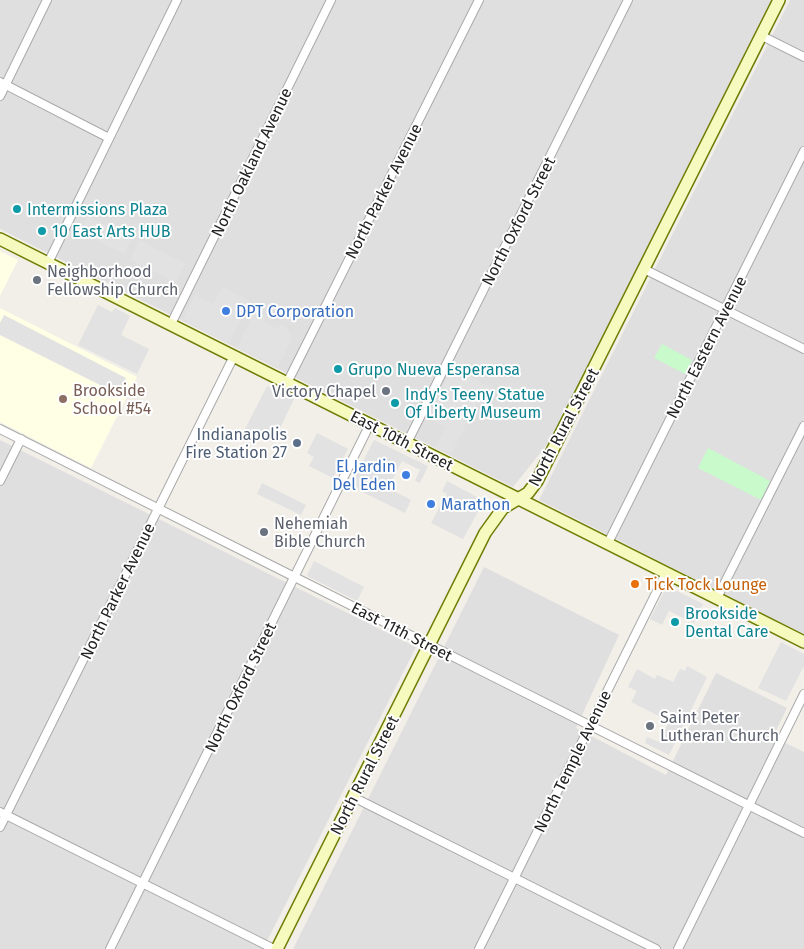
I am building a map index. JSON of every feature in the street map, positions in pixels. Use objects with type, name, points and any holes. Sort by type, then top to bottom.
[{"type":"main road","name":"North Rural Street","points":[[276,949],[487,529],[503,508],[528,493],[537,482],[780,0]]},
{"type":"main road","name":"East 10th Street","points":[[0,239],[804,642]]},
{"type":"street","points":[[0,96],[3,83],[48,0]]},
{"type":"street","points":[[48,263],[177,0]]},
{"type":"street","name":"North Oakland Avenue","points":[[171,324],[331,0]]},
{"type":"street","name":"North Parker Avenue","points":[[287,383],[479,0]]},
{"type":"street","name":"North Oxford Street","points":[[406,443],[628,0]]},
{"type":"street","points":[[762,36],[804,57]]},
{"type":"street","points":[[3,83],[109,138]]},
{"type":"street","name":"North Eastern Avenue","points":[[608,543],[804,151]]},
{"type":"street","points":[[644,270],[804,349]]},
{"type":"street","name":"North Parker Avenue","points":[[0,827],[3,814],[234,356]]},
{"type":"street","name":"North Oxford Street","points":[[110,949],[370,424]]},
{"type":"street","points":[[717,598],[804,426]]},
{"type":"street","name":"East 11th Street","points":[[0,429],[804,833]]},
{"type":"street","points":[[0,482],[21,439]]},
{"type":"street","name":"North Temple Avenue","points":[[479,949],[666,572]]},
{"type":"street","points":[[678,949],[804,694]]},
{"type":"street","points":[[353,797],[656,949]]},
{"type":"street","points":[[3,814],[276,949]]},
{"type":"shaded area","points":[[0,0],[774,0],[553,437],[513,487],[0,229]]},
{"type":"shaded area","points":[[790,0],[804,0],[804,634],[539,500]]},
{"type":"shaded area","points":[[87,216],[132,238],[124,254],[79,231]]},
{"type":"shaded area","points":[[139,240],[185,263],[176,283],[130,260]]},
{"type":"shaded area","points":[[0,251],[18,260],[0,296]]},
{"type":"shaded area","points":[[222,287],[250,301],[229,343],[183,319],[195,295],[213,304]]},
{"type":"shaded area","points":[[98,305],[112,312],[115,308],[130,316],[121,335],[149,349],[137,374],[78,345]]},
{"type":"shaded area","name":"Brookside School #54","points":[[0,308],[137,377],[91,468],[0,422]]},
{"type":"shaded area","points":[[255,311],[265,316],[263,321],[278,329],[281,324],[288,328],[292,338],[278,367],[237,347]]},
{"type":"shaded area","points":[[4,315],[126,378],[118,394],[0,335],[0,323]]},
{"type":"shaded area","points":[[453,368],[496,390],[487,407],[477,403],[451,454],[436,447],[446,427],[428,418]]},
{"type":"shaded area","points":[[267,386],[294,399],[273,443],[245,429]]},
{"type":"shaded area","points":[[317,433],[348,449],[333,478],[309,466],[314,457],[307,453]]},
{"type":"shaded area","points":[[0,440],[416,647],[263,949],[0,949]]},
{"type":"shaded area","points":[[374,440],[428,466],[420,483],[415,481],[420,470],[402,461],[388,488],[411,500],[405,513],[350,486]]},
{"type":"shaded area","points":[[447,481],[477,497],[480,508],[463,539],[431,523],[447,494],[442,491]]},
{"type":"shaded area","points":[[262,483],[306,505],[301,515],[257,494]]},
{"type":"shaded area","points":[[314,561],[364,587],[357,601],[307,576]]},
{"type":"shaded area","points":[[484,567],[619,635],[576,728],[666,775],[716,673],[787,708],[773,737],[804,752],[804,949],[293,949]]},
{"type":"shaded area","points":[[667,586],[703,604],[694,623],[669,611],[662,625],[650,619]]},
{"type":"shaded area","points":[[781,642],[804,654],[804,666],[786,701],[758,688]]},
{"type":"shaded area","points":[[687,666],[707,677],[669,755],[645,743],[647,737],[659,742],[671,718],[661,713],[659,716],[631,702],[637,691],[628,687],[637,669],[655,679],[657,675],[673,682],[680,669],[685,671]]},
{"type":"green space","points":[[662,344],[692,360],[685,374],[654,358]]},
{"type":"green space","points":[[708,448],[770,481],[761,500],[698,468]]},
{"type":"place","name":"Intermissions Plaza","points":[[17,209]]},
{"type":"place","name":"10 East Arts HUB","points":[[42,231]]},
{"type":"place","name":"Neighborhood Fellowship Church","points":[[37,280]]},
{"type":"place","name":"DPT Corporation","points":[[226,311]]},
{"type":"place","name":"Grupo Nueva Esperansa","points":[[338,369]]},
{"type":"place","name":"Victory Chapel","points":[[386,391]]},
{"type":"place","name":"Brookside School #54","points":[[63,399]]},
{"type":"place","name":"Indy's Teeny Statue Of Liberty Museum","points":[[395,403]]},
{"type":"place","name":"Indianapolis Fire Station 27","points":[[297,443]]},
{"type":"place","name":"El Jardin Del Eden","points":[[406,475]]},
{"type":"place","name":"Marathon","points":[[431,504]]},
{"type":"place","name":"Nehemiah Bible Church","points":[[264,532]]},
{"type":"place","name":"Tick Tock Lounge","points":[[635,584]]},
{"type":"place","name":"Brookside Dental Care","points":[[675,622]]},
{"type":"place","name":"Saint Peter Lutheran Church","points":[[650,726]]}]
